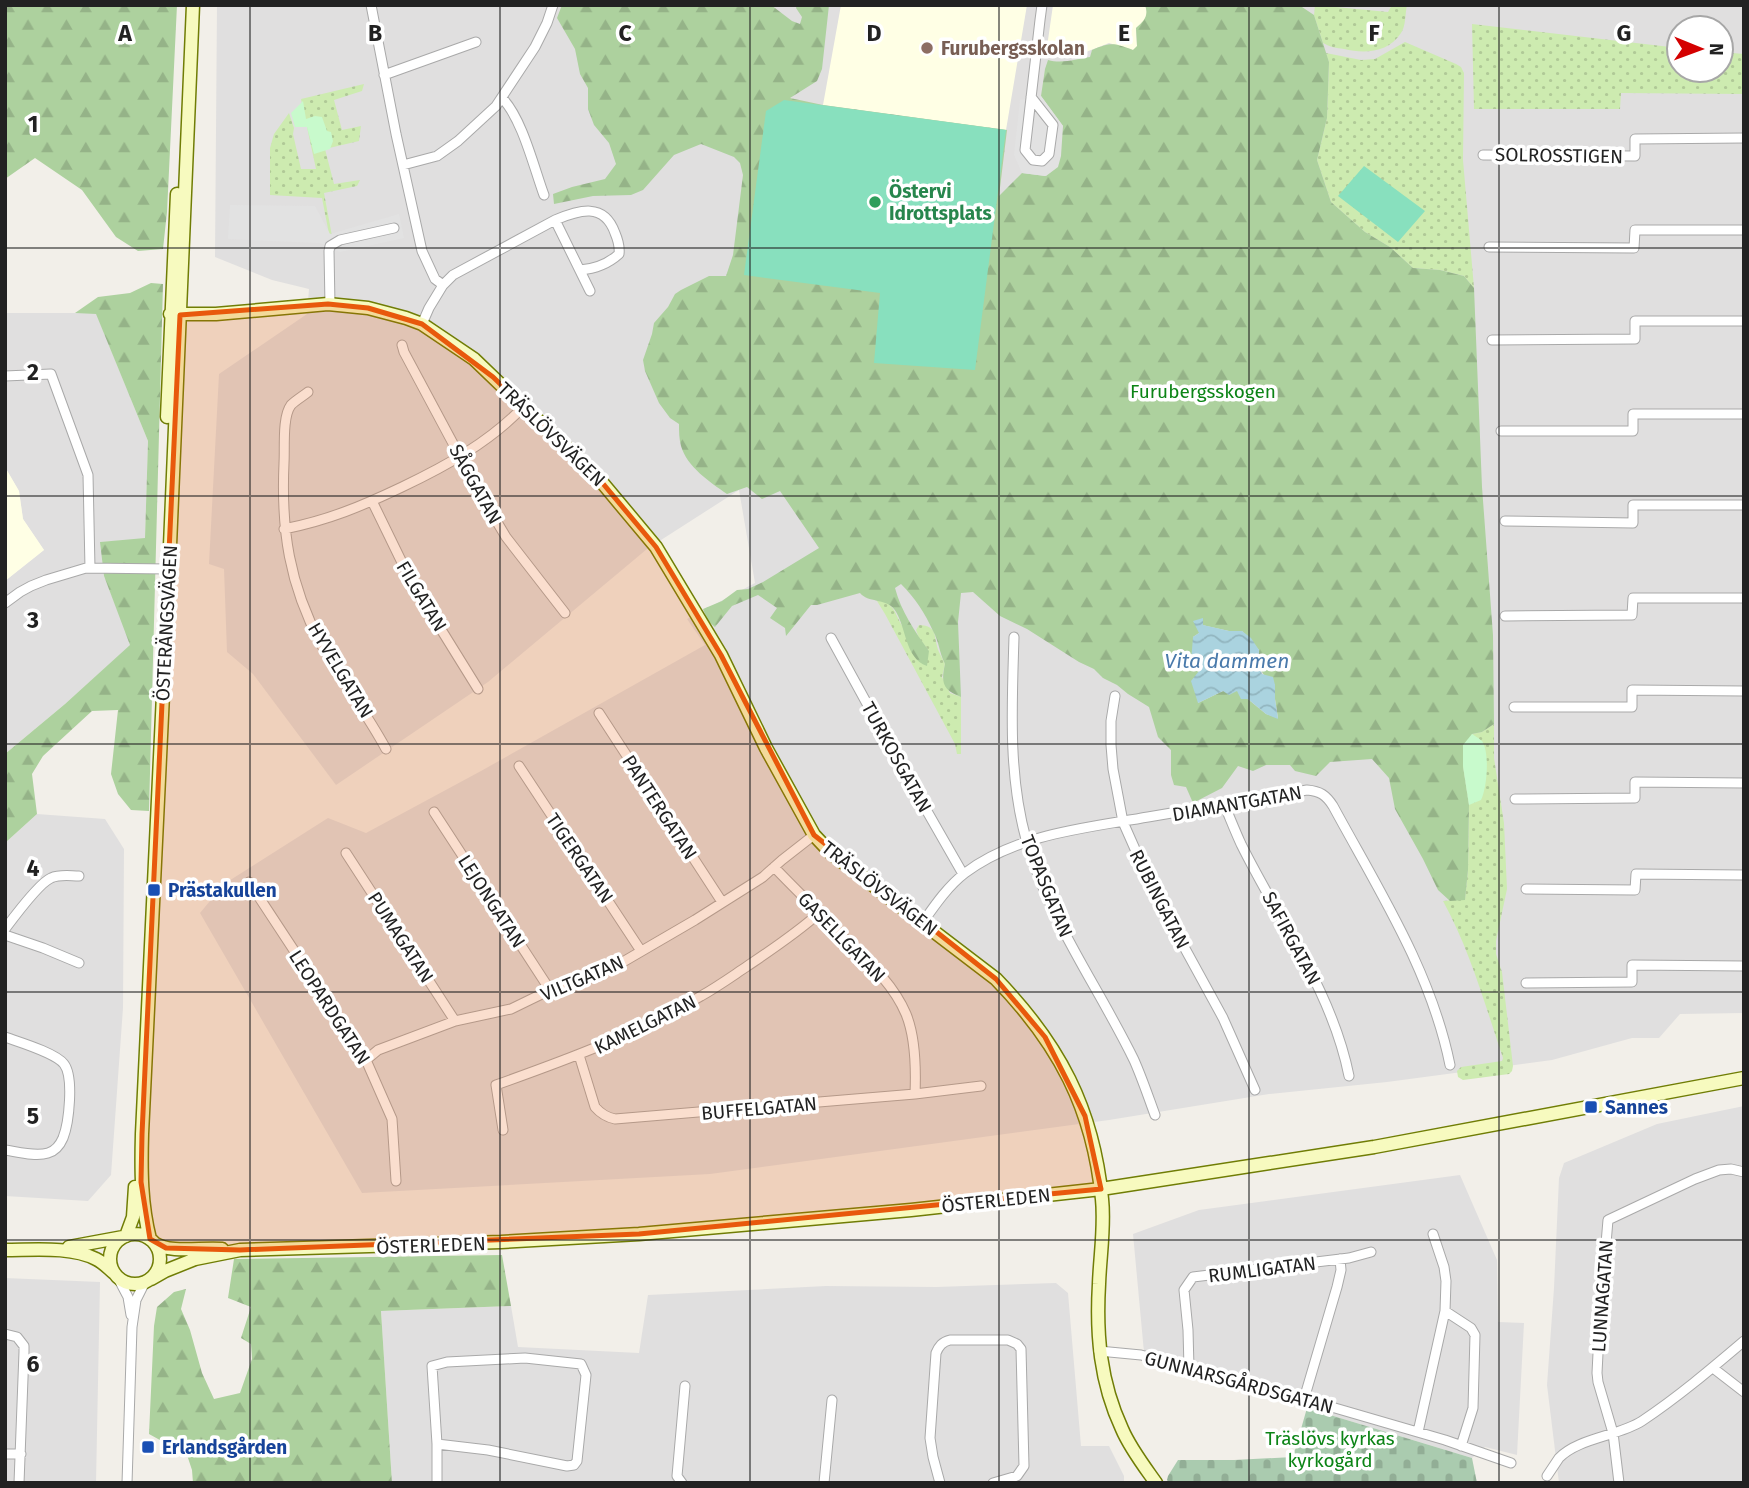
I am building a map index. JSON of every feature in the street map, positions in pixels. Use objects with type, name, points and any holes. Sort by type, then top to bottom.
[{"type":"street","name":"ÖSTERÄNGSVÄGEN","points":[[152,1241],[144,1217],[141,1146],[166,569],[186,5]]},
{"type":"street","name":"ÖSTERÄNGSVÄGEN","points":[[175,314],[193,5]]},
{"type":"street","points":[[371,5],[422,251],[435,279],[443,285]]},
{"type":"street","points":[[403,165],[437,156],[476,125],[502,98],[535,47],[554,5]]},
{"type":"street","points":[[1031,97],[1053,125],[1049,154],[1042,161],[1033,160],[1025,150],[1031,97],[1042,5]]},
{"type":"street","points":[[384,75],[476,42]]},
{"type":"street","points":[[502,98],[511,107],[519,125],[544,195]]},
{"type":"street","name":"SOLROSSTIGEN","points":[[1483,155],[1635,156],[1635,139],[1744,138]]},
{"type":"street","points":[[422,324],[443,285],[453,275],[555,220],[574,212],[597,212],[606,216],[612,225],[620,247],[619,254],[592,269],[580,270]]},
{"type":"street","points":[[555,220],[590,291]]},
{"type":"street","points":[[330,304],[330,246],[340,240],[394,228]]},
{"type":"street","points":[[1489,247],[1634,248],[1634,230],[1744,230]]},
{"type":"street","name":"TRÄSLÖVSVÄGEN","points":[[175,314],[216,314],[330,304],[368,308],[407,318],[422,324],[474,359],[600,480],[656,547],[721,655],[766,748],[814,835],[831,853],[996,978],[1056,1053],[1067,1072],[1091,1136],[1101,1189],[1104,1220],[1098,1302],[1099,1351],[1108,1396],[1122,1430],[1156,1483]]},
{"type":"street","points":[[1492,340],[1635,338],[1635,321],[1744,321]]},
{"type":"street","name":"SÅGGATAN","points":[[402,345],[506,537],[565,613]]},
{"type":"street","points":[[5,376],[51,374],[88,475],[90,568]]},
{"type":"street","name":"HYVELGATAN","points":[[308,391],[293,403],[287,414],[283,486],[287,546],[298,593],[321,643],[386,749]]},
{"type":"street","points":[[284,528],[344,513],[427,475],[506,425],[524,406]]},
{"type":"street","points":[[1501,431],[1633,431],[1633,414],[1744,414]]},
{"type":"street","name":"FILGATAN","points":[[372,501],[411,581],[478,689]]},
{"type":"street","points":[[1505,521],[1633,523],[1633,505],[1744,505]]},
{"type":"street","points":[[5,603],[39,583],[90,568],[166,569]]},
{"type":"street","name":"ÖSTERÄNGSVÄGEN","points":[[125,1237],[133,1217],[136,1182],[166,569]]},
{"type":"street","points":[[1505,616],[1632,615],[1633,598],[1744,598]]},
{"type":"street","name":"TOPASGATAN","points":[[1014,637],[1012,723],[1017,790],[1027,842],[1053,911],[1132,1057],[1155,1115]]},
{"type":"street","name":"TURKOSGATAN","points":[[831,638],[963,874]]},
{"type":"street","points":[[1514,707],[1632,707],[1633,690],[1744,691]]},
{"type":"street","name":"RUBINGATAN","points":[[1115,696],[1111,745],[1123,822],[1154,892],[1223,1018],[1255,1090]]},
{"type":"street","name":"PANTERGATAN","points":[[599,713],[722,902]]},
{"type":"street","name":"TIGERGATAN","points":[[519,766],[641,951]]},
{"type":"street","points":[[1515,799],[1635,798],[1635,782],[1744,783]]},
{"type":"street","name":"DIAMANTGATAN","points":[[923,922],[963,874],[1003,851],[1027,842],[1062,833],[1224,804],[1307,790],[1318,791],[1328,797],[1408,942],[1446,1046],[1450,1065]]},
{"type":"street","name":"SAFIRGATAN","points":[[1224,804],[1242,845],[1333,1019],[1349,1076]]},
{"type":"street","name":"LEJONGATAN","points":[[434,811],[550,990]]},
{"type":"street","name":"VILTGATAN","points":[[366,1060],[378,1050],[455,1021],[512,1009],[550,990],[573,986],[616,966],[763,877],[814,835]]},
{"type":"street","name":"PUMAGATAN","points":[[346,853],[455,1021]]},
{"type":"street","name":"GASELLGATAN","points":[[774,867],[879,973],[894,993],[905,1012],[911,1034],[915,1094]]},
{"type":"street","points":[[1526,889],[1635,890],[1636,874],[1744,875]]},
{"type":"street","points":[[5,929],[49,878],[79,876]]},
{"type":"street","name":"LEOPARDGATAN","points":[[248,882],[366,1060],[392,1119],[396,1181]]},
{"type":"street","name":"KAMELGATAN","points":[[503,1130],[496,1085],[579,1055],[652,1023],[702,996],[808,923],[819,912]]},
{"type":"street","points":[[5,935],[79,963]]},
{"type":"street","points":[[1526,983],[1632,982],[1632,965],[1744,966]]},
{"type":"street","points":[[5,1150],[37,1154],[55,1150],[65,1131],[69,1091],[69,1074],[61,1060],[6,1040]]},
{"type":"street","name":"BUFFELGATAN","points":[[579,1055],[595,1107],[600,1113],[615,1119],[981,1086]]},
{"type":"street","name":"ÖSTERLEDEN","points":[[48,1250],[96,1244],[137,1234],[159,1246],[172,1249],[240,1250],[501,1242],[639,1234],[911,1210],[1101,1189],[1374,1147],[1744,1078]]},
{"type":"street","name":"LUNNAGATAN","points":[[1614,1433],[1597,1373],[1608,1220],[1719,1170],[1744,1172]]},
{"type":"street","points":[[1418,1432],[1445,1311],[1444,1268],[1433,1234]]},
{"type":"street","points":[[125,1237],[115,1245],[110,1256],[111,1266],[128,1297],[132,1327]]},
{"type":"street","points":[[127,1483],[132,1327],[136,1300],[148,1281],[157,1273],[160,1264],[159,1251],[152,1241]]},
{"type":"street","name":"ÖSTERLEDEN","points":[[5,1250],[48,1250],[90,1256],[102,1262],[129,1284],[137,1284],[195,1259],[240,1250]]},
{"type":"street","name":"RUMLIGATAN","points":[[1189,1368],[1184,1290],[1193,1277],[1340,1259],[1371,1252]]},
{"type":"street","name":"RUMLIGATAN","points":[[1304,1399],[1339,1279],[1340,1259]]},
{"type":"street","points":[[1445,1311],[1471,1328],[1475,1335],[1473,1408],[1461,1446]]},
{"type":"street","points":[[5,1334],[17,1337],[24,1346],[19,1483]]},
{"type":"street","points":[[940,1483],[930,1438],[938,1348],[943,1342],[950,1340],[1008,1340],[1021,1349],[1024,1466],[1017,1476],[993,1483]]},
{"type":"street","points":[[1547,1476],[1560,1457],[1572,1449],[1640,1422],[1671,1402],[1744,1341]]},
{"type":"street","name":"GUNNARSGÅRDSGATAN","points":[[1099,1351],[1141,1354],[1418,1432],[1511,1463]]},
{"type":"street","points":[[437,1444],[574,1465],[577,1461],[586,1375],[581,1364],[526,1359],[447,1362],[432,1366],[437,1483]]},
{"type":"street","points":[[1713,1368],[1744,1392]]},
{"type":"street","points":[[682,1483],[677,1476],[685,1386]]},
{"type":"street","points":[[824,1483],[832,1400]]},
{"type":"street","points":[[1614,1433],[1619,1483]]},
{"type":"street","points":[[5,1454],[21,1454]]},
{"type":"highlighted area","points":[[328,304],[368,308],[422,324],[493,377],[600,480],[656,547],[721,655],[814,835],[996,979],[1045,1037],[1085,1116],[1101,1189],[639,1234],[240,1250],[166,1248],[150,1239],[141,1182],[142,1134],[180,315]]},
{"type":"shaded area","points":[[217,5],[1744,5],[1744,1013],[1680,1014],[1659,1038],[1632,1038],[1552,1060],[1387,1082],[1269,1094],[1109,1120],[710,1174],[362,1193],[200,913],[224,884],[328,818],[366,833],[705,645],[687,619],[755,583],[739,490],[647,549],[488,682],[336,785],[253,674],[227,652],[224,569],[209,564],[219,374],[307,314],[309,289],[272,280],[215,257]]},
{"type":"shaded area","name":"Furubergsskolan","points":[[841,5],[1027,5],[1006,130],[823,105]]},
{"type":"shaded area","points":[[1053,5],[1145,5],[1147,12],[1146,19],[1136,28],[1137,47],[1133,50],[1109,43],[1074,55],[1047,47]]},
{"type":"shaded area","points":[[1041,96],[1063,126],[1058,167],[1046,176],[1022,173],[1014,155],[1020,100]]},
{"type":"shaded area","points":[[230,205],[315,206],[330,234],[399,214],[404,238],[340,252],[320,243],[228,239]]},
{"type":"shaded area","points":[[5,313],[96,313],[148,441],[145,539],[101,542],[104,576],[131,645],[5,754],[5,581],[44,550],[23,519],[19,491],[5,467]]},
{"type":"shaded area","points":[[5,467],[19,491],[23,519],[44,550],[5,581]]},
{"type":"shaded area","points":[[37,814],[105,819],[124,849],[123,1008],[111,1175],[88,1201],[5,1196],[5,843]]},
{"type":"shaded area","points":[[1744,1106],[1744,1483],[1559,1483],[1547,1385],[1559,1178],[1564,1163],[1657,1124]]},
{"type":"shaded area","points":[[1460,1175],[1497,1260],[1498,1322],[1524,1323],[1517,1455],[1485,1447],[1472,1458],[1145,1363],[1133,1234],[1199,1210]]},
{"type":"shaded area","points":[[5,1278],[100,1282],[96,1483],[5,1483]]},
{"type":"shaded area","points":[[1056,1283],[1068,1293],[1081,1446],[1109,1446],[1124,1476],[1124,1483],[392,1483],[381,1311],[511,1306],[518,1347],[639,1353],[648,1295],[826,1286],[936,1287]]},
{"type":"green space","points":[[5,5],[177,5],[163,249],[138,251],[116,237],[82,190],[35,158],[5,179]]},
{"type":"green space","name":"Furubergsskogen","points":[[562,5],[771,5],[800,24],[802,17],[797,5],[829,5],[822,69],[817,81],[790,98],[823,105],[1007,130],[999,196],[1022,173],[1045,176],[1063,126],[1041,96],[1048,60],[1064,61],[1090,57],[1092,50],[1108,45],[1133,50],[1137,46],[1136,28],[1146,15],[1145,5],[1299,5],[1314,15],[1329,62],[1327,118],[1317,160],[1331,202],[1413,268],[1440,270],[1464,276],[1474,288],[1482,487],[1493,635],[1494,724],[1482,732],[1472,734],[1463,766],[1469,805],[1465,900],[1450,901],[1438,890],[1395,809],[1389,778],[1372,759],[1330,762],[1316,776],[1295,771],[1290,765],[1266,765],[1253,771],[1238,766],[1222,788],[1193,803],[1186,787],[1174,785],[1171,775],[1171,750],[1158,737],[1149,707],[1103,678],[1094,669],[1000,616],[973,592],[961,593],[958,622],[961,697],[944,685],[945,664],[935,635],[919,606],[901,584],[895,588],[909,621],[929,651],[927,666],[914,656],[894,609],[860,593],[811,605],[786,636],[785,628],[770,618],[777,608],[758,595],[732,606],[715,627],[708,621],[703,609],[722,601],[737,590],[748,589],[763,582],[819,548],[780,491],[762,499],[747,487],[727,494],[688,461],[679,438],[679,424],[670,418],[659,403],[645,371],[643,360],[654,323],[675,294],[709,276],[726,276],[733,255],[743,175],[740,163],[734,157],[701,144],[674,155],[643,190],[631,195],[593,196],[554,204],[553,194],[605,179],[616,164],[609,143],[594,125],[588,109],[588,88],[580,74],[575,49],[557,18]],"holes":[[[1203,619],[1202,625],[1242,631],[1259,650],[1261,670],[1275,685],[1278,718],[1266,714],[1238,691],[1223,691],[1198,703],[1200,671],[1193,637],[1199,633]]]},
{"type":"green space","points":[[1315,5],[1388,12],[1392,5],[1407,5],[1404,27],[1396,40],[1383,48],[1360,51],[1336,48],[1323,43],[1314,15]]},
{"type":"green space","points":[[1472,24],[1665,46],[1665,84],[1735,84],[1735,53],[1744,54],[1744,94],[1621,93],[1620,109],[1474,109]]},
{"type":"green space","points":[[1405,42],[1456,64],[1464,73],[1463,160],[1474,288],[1464,276],[1440,270],[1413,268],[1390,247],[1365,232],[1331,202],[1317,160],[1327,118],[1329,62],[1326,53],[1361,60],[1375,59]]},
{"type":"green space","points":[[364,84],[362,91],[334,100],[342,130],[361,126],[359,141],[325,149],[334,184],[360,180],[357,186],[324,193],[332,236],[329,234],[322,198],[270,195],[270,148],[274,134],[289,113],[301,169],[316,169],[301,99]]},
{"type":"green space","name":"Östervi Idrottsplats","points":[[784,100],[1006,130],[975,370],[874,363],[880,293],[744,275],[766,111]]},
{"type":"green space","points":[[303,101],[306,119],[322,117],[327,131],[331,132],[333,141],[330,149],[314,154],[307,127],[295,127],[291,113]]},
{"type":"green space","points":[[1364,166],[1425,211],[1398,242],[1338,196]]},
{"type":"green space","points":[[151,283],[163,284],[149,811],[131,810],[118,794],[111,774],[118,710],[92,711],[43,756],[32,774],[37,814],[5,843],[5,754],[130,645],[104,576],[100,542],[145,538],[148,441],[96,314],[75,313],[98,297],[130,293]]},
{"type":"green space","points":[[882,599],[893,609],[908,634],[929,651],[916,630],[919,625],[933,630],[945,664],[942,677],[950,693],[961,697],[961,754],[957,754],[955,744],[877,601]]},
{"type":"green space","points":[[1494,724],[1494,758],[1504,823],[1507,889],[1496,941],[1496,954],[1502,972],[1513,1066],[1509,1074],[1463,1080],[1458,1077],[1457,1071],[1461,1067],[1502,1061],[1503,1058],[1469,958],[1443,901],[1465,899],[1469,805],[1463,766],[1472,734],[1482,732]]},
{"type":"green space","points":[[1472,734],[1482,741],[1487,770],[1481,800],[1469,805],[1463,745]]},
{"type":"green space","points":[[502,1255],[511,1306],[381,1311],[392,1483],[193,1483],[187,1455],[149,1434],[157,1307],[174,1292],[186,1289],[181,1309],[202,1373],[214,1399],[240,1393],[252,1359],[251,1344],[241,1338],[251,1307],[228,1298],[234,1259]]},
{"type":"green space","name":"Träslövs kyrkas kyrkogård","points":[[1307,1408],[1472,1458],[1477,1483],[1169,1483],[1167,1480],[1178,1460],[1293,1457]]},
{"type":"water","name":"Vita dammen","points":[[1203,618],[1203,625],[1242,631],[1251,638],[1259,650],[1258,664],[1262,674],[1273,677],[1278,719],[1266,714],[1248,699],[1241,699],[1237,691],[1229,695],[1223,691],[1198,703],[1191,681],[1199,671],[1191,662],[1193,637],[1199,633],[1193,621]]},
{"type":"place","name":"Furubergsskolan","points":[[927,48]]},
{"type":"place","name":"Östervi Idrottsplats","points":[[875,202]]},
{"type":"place","name":"Prästakullen","points":[[154,890]]},
{"type":"place","name":"Sannes","points":[[1591,1107]]},
{"type":"place","name":"Erlandsgården","points":[[148,1447]]}]
